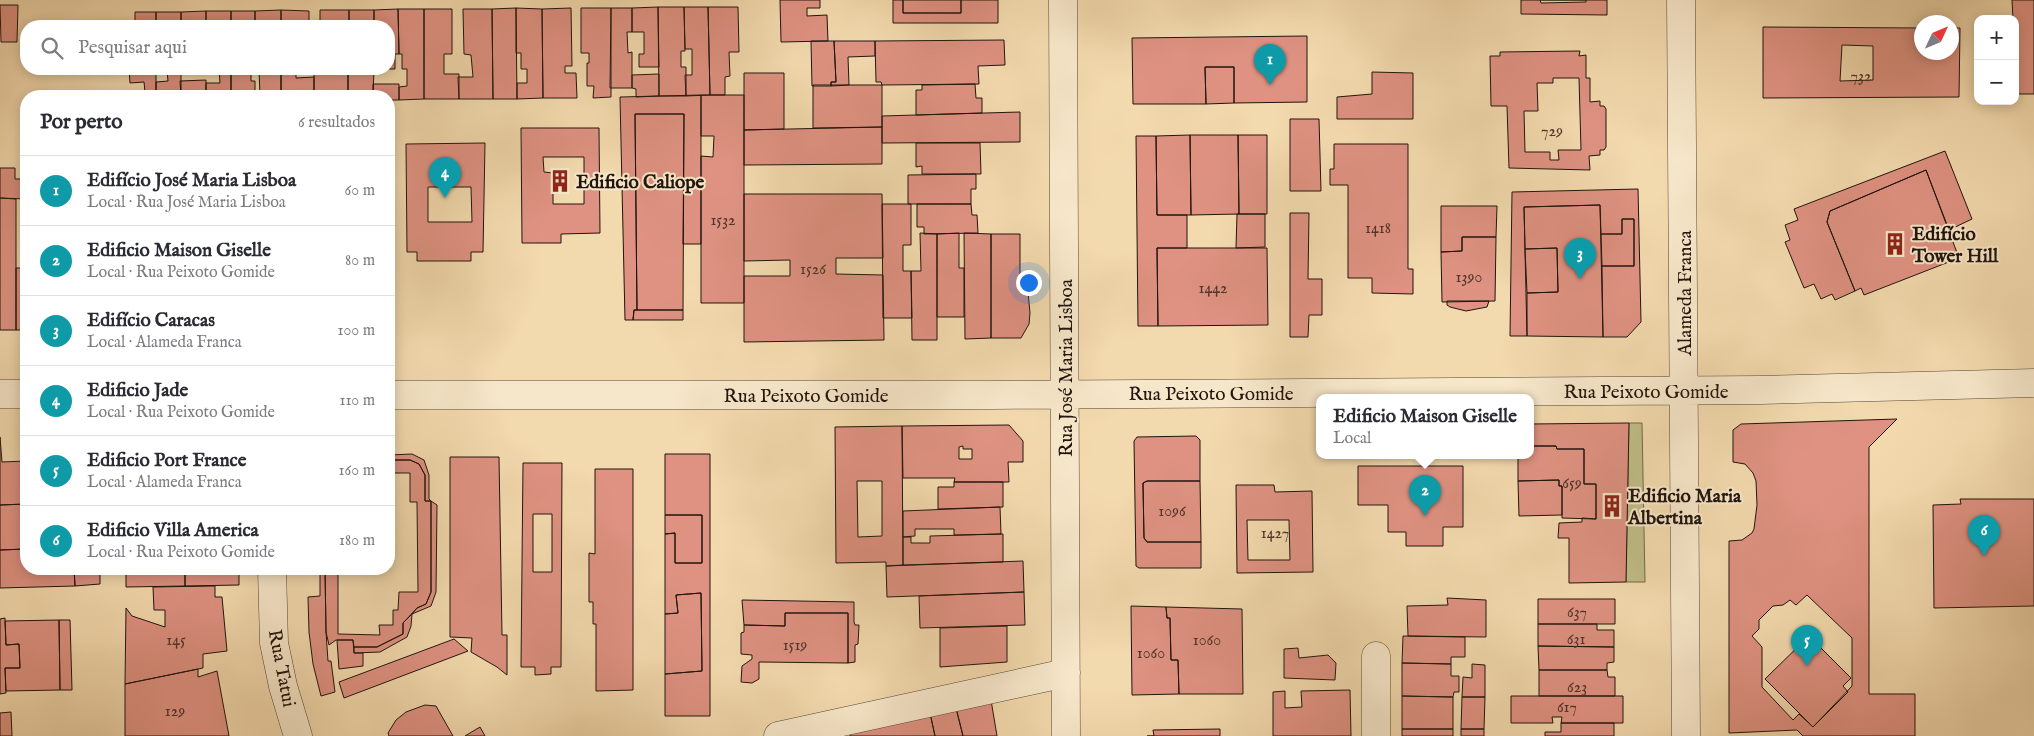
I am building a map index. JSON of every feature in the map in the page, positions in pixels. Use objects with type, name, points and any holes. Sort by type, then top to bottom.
[{"type":"street","name":"Rua José Maria Lisboa","points":[[1063,0],[1066,736]]},
{"type":"street","name":"Alameda Franca","points":[[1681,0],[1686,736]]},
{"type":"street","name":"Rua Peixoto Gomide","points":[[395,394],[592,396],[1761,390],[2034,383]]},
{"type":"street","points":[[0,394],[20,394]]},
{"type":"street","name":"Rua Tatui","points":[[272,575],[274,643],[283,686],[298,736]]},
{"type":"street","points":[[1376,656],[1376,736]]},
{"type":"street","points":[[778,736],[1066,673]]},
{"type":"shaded area","points":[[1629,423],[1642,423],[1645,582],[1626,582]]},
{"type":"building","points":[[780,0],[820,0],[820,8],[807,8],[807,16],[827,15],[828,41],[781,42]]},
{"type":"building","points":[[893,0],[903,0],[903,13],[961,13],[961,0],[998,0],[998,23],[893,23]]},
{"type":"building","points":[[903,0],[961,0],[961,13],[903,13]]},
{"type":"building","points":[[1521,0],[1607,0],[1607,15],[1521,14]]},
{"type":"building","points":[[1540,0],[1586,0],[1586,2],[1541,3]]},
{"type":"building","points":[[2012,0],[2034,0],[2034,94],[2019,94],[2019,15],[2013,15]]},
{"type":"building","points":[[0,5],[18,5],[17,42],[1,42]]},
{"type":"building","points":[[658,7],[684,7],[685,51],[681,51],[681,67],[686,67],[686,96],[659,96]]},
{"type":"building","points":[[658,7],[659,67],[639,67],[639,54],[644,54],[644,32],[632,32],[632,8]]},
{"type":"building","points":[[684,7],[708,7],[710,95],[686,96],[685,75],[692,75],[692,49],[685,49]]},
{"type":"building","points":[[708,7],[738,7],[739,52],[729,52],[730,76],[725,77],[725,95],[710,95]]},
{"type":"building","points":[[516,8],[542,9],[543,98],[517,99],[517,83],[527,83],[527,69],[521,69],[521,53],[516,53]]},
{"type":"building","points":[[516,8],[517,99],[493,99],[492,9]]},
{"type":"building","points":[[571,8],[572,66],[565,66],[565,73],[576,73],[577,98],[543,98],[542,9]]},
{"type":"building","points":[[581,8],[611,8],[611,97],[593,98],[594,86],[587,86],[589,53],[581,53]]},
{"type":"building","points":[[611,8],[632,8],[632,32],[627,32],[628,53],[632,52],[632,88],[610,88]]},
{"type":"building","points":[[398,9],[424,9],[424,99],[399,100],[399,87],[407,86],[407,69],[402,69],[402,54],[399,54]]},
{"type":"building","points":[[398,9],[399,54],[395,54],[395,20],[374,20],[374,10]]},
{"type":"building","points":[[424,9],[452,9],[452,54],[444,54],[444,74],[459,74],[459,99],[424,99]]},
{"type":"building","points":[[463,9],[492,9],[493,99],[459,99],[458,77],[473,77],[471,55],[464,54]]},
{"type":"building","points":[[281,10],[309,11],[309,20],[281,20]]},
{"type":"building","points":[[281,10],[281,20],[255,20],[255,11]]},
{"type":"building","points":[[320,10],[349,10],[349,20],[320,20]]},
{"type":"building","points":[[349,10],[374,10],[374,20],[349,20]]},
{"type":"building","points":[[206,11],[231,11],[231,20],[206,20]]},
{"type":"building","points":[[206,11],[206,20],[181,20],[181,12]]},
{"type":"building","points":[[231,11],[255,11],[255,20],[231,20]]},
{"type":"building","points":[[135,12],[156,12],[156,20],[135,20]]},
{"type":"building","points":[[156,12],[181,12],[181,20],[156,20]]},
{"type":"building","points":[[1763,27],[1914,28],[1914,60],[1959,60],[1960,28],[1959,97],[1763,98]]},
{"type":"building","points":[[1307,36],[1307,102],[1234,103],[1234,67],[1205,67],[1206,104],[1133,104],[1132,38]]},
{"type":"building","points":[[1004,40],[1005,65],[978,66],[979,84],[882,85],[881,82],[876,82],[875,41]]},
{"type":"building","points":[[811,41],[834,41],[836,82],[831,82],[831,86],[812,86]]},
{"type":"building","points":[[834,41],[875,41],[875,56],[848,57],[849,85],[831,86],[831,82],[836,82]]},
{"type":"building","points":[[1842,45],[1873,46],[1873,80],[1840,81]]},
{"type":"building","points":[[1580,51],[1579,56],[1586,55],[1586,78],[1590,78],[1590,102],[1600,101],[1600,106],[1604,106],[1606,109],[1606,147],[1604,150],[1600,150],[1600,155],[1589,156],[1590,170],[1509,168],[1507,106],[1491,106],[1490,56],[1500,56],[1500,52]]},
{"type":"building","points":[[1205,67],[1234,67],[1234,103],[1206,104]]},
{"type":"building","points":[[1372,72],[1413,73],[1413,119],[1337,119],[1337,97],[1372,94]]},
{"type":"building","points":[[744,73],[784,73],[784,129],[744,130]]},
{"type":"building","points":[[659,74],[659,96],[636,97],[636,89],[632,88],[632,75]]},
{"type":"building","points":[[129,75],[156,75],[156,90],[145,90],[144,82],[130,83]]},
{"type":"building","points":[[167,75],[181,75],[181,90],[156,90],[156,82],[168,81]]},
{"type":"building","points":[[219,75],[231,75],[231,90],[206,90],[206,83],[220,83]]},
{"type":"building","points":[[231,75],[251,75],[251,81],[255,81],[255,90],[231,90]]},
{"type":"building","points":[[259,75],[281,75],[281,90],[260,90]]},
{"type":"building","points":[[281,75],[296,75],[296,78],[314,77],[314,90],[281,90]]},
{"type":"building","points":[[314,75],[348,75],[348,90],[314,90]]},
{"type":"building","points":[[348,75],[374,75],[373,90],[348,90]]},
{"type":"building","points":[[1553,78],[1579,78],[1581,150],[1558,150],[1559,160],[1550,160],[1550,152],[1525,152],[1524,111],[1538,111],[1537,83],[1553,83]]},
{"type":"building","points":[[206,80],[206,90],[181,90],[180,81]]},
{"type":"building","points":[[373,84],[399,84],[399,100],[395,100],[395,90],[373,90]]},
{"type":"building","points":[[975,84],[976,98],[982,98],[982,113],[916,115],[916,90],[922,90],[922,85]]},
{"type":"building","points":[[813,85],[882,85],[882,127],[813,128]]},
{"type":"building","points":[[701,95],[701,244],[683,244],[684,114],[635,114],[637,310],[634,310],[633,320],[625,320],[620,97]]},
{"type":"building","points":[[701,95],[744,95],[744,303],[701,303],[701,156],[713,157],[714,136],[701,136]]},
{"type":"building","points":[[1020,112],[1020,142],[882,143],[882,116]]},
{"type":"building","points":[[635,114],[684,114],[683,310],[637,310]]},
{"type":"building","points":[[1290,119],[1319,119],[1321,191],[1290,191]]},
{"type":"building","points":[[882,127],[882,164],[744,165],[744,130]]},
{"type":"building","name":"Edificio Caliope","points":[[521,128],[599,128],[600,233],[561,234],[561,243],[522,243]]},
{"type":"building","points":[[1190,135],[1191,215],[1157,215],[1156,136]]},
{"type":"building","points":[[1190,135],[1238,135],[1239,214],[1191,215]]},
{"type":"building","points":[[1238,135],[1267,135],[1267,214],[1239,214]]},
{"type":"building","points":[[1136,136],[1156,136],[1157,215],[1187,215],[1187,248],[1157,248],[1158,326],[1138,326]]},
{"type":"building","points":[[485,143],[483,252],[471,252],[471,261],[417,261],[417,252],[407,252],[406,144]]},
{"type":"building","points":[[916,143],[980,143],[981,174],[922,174],[922,166],[916,167]]},
{"type":"building","points":[[1334,144],[1408,144],[1408,269],[1413,269],[1413,294],[1372,293],[1372,278],[1348,278],[1348,185],[1330,185],[1330,169],[1334,169]]},
{"type":"building","points":[[1945,151],[1972,219],[1949,230],[1926,170],[1830,211],[1827,222],[1855,291],[1835,300],[1832,294],[1821,299],[1814,284],[1804,288],[1785,242],[1790,240],[1785,225],[1798,220],[1794,209]]},
{"type":"building","points":[[543,157],[584,157],[584,204],[553,204],[553,173],[544,172]]},
{"type":"building","points":[[0,168],[15,168],[15,179],[20,179],[20,199],[0,198]]},
{"type":"building","name":"Edifício Tower Hill","points":[[1926,170],[1959,258],[1864,295],[1861,288],[1855,291],[1827,222],[1830,211]]},
{"type":"building","points":[[976,174],[976,189],[971,189],[971,204],[908,204],[908,175]]},
{"type":"building","points":[[428,187],[471,187],[472,222],[428,222]]},
{"type":"building","points":[[1638,189],[1641,322],[1627,337],[1603,337],[1602,266],[1634,266],[1634,219],[1622,219],[1622,234],[1601,234],[1600,205],[1524,207],[1527,336],[1510,336],[1512,192]]},
{"type":"building","points":[[744,194],[882,194],[883,258],[836,258],[836,274],[883,275],[884,340],[744,342],[744,276],[790,276],[790,260],[744,261]]},
{"type":"building","points":[[0,198],[16,199],[16,330],[0,330]]},
{"type":"building","points":[[882,204],[911,204],[911,245],[903,245],[903,271],[911,271],[912,318],[883,318]]},
{"type":"building","points":[[917,204],[971,204],[972,215],[977,215],[978,233],[924,234],[924,227],[917,227]]},
{"type":"building","points":[[1600,205],[1603,337],[1527,336],[1527,293],[1558,292],[1557,248],[1525,249],[1524,207]]},
{"type":"building","points":[[1441,206],[1497,206],[1496,237],[1462,237],[1462,251],[1441,252]]},
{"type":"building","points":[[1290,213],[1309,213],[1308,279],[1322,279],[1322,315],[1309,315],[1308,337],[1290,337]]},
{"type":"building","points":[[1237,214],[1265,214],[1265,247],[1236,248]]},
{"type":"building","points":[[1622,219],[1634,219],[1634,266],[1602,266],[1601,234],[1622,234]]},
{"type":"building","points":[[920,233],[937,234],[937,340],[912,340],[911,271],[921,271]]},
{"type":"building","points":[[959,233],[959,268],[964,268],[964,317],[937,317],[937,234]]},
{"type":"building","points":[[964,233],[991,234],[991,338],[965,339]]},
{"type":"building","points":[[991,234],[1020,234],[1020,291],[1028,292],[1030,313],[1029,324],[1021,338],[991,338]]},
{"type":"building","points":[[1462,237],[1496,237],[1495,301],[1442,302],[1441,252],[1462,251]]},
{"type":"building","points":[[1157,248],[1267,248],[1268,325],[1158,326]]},
{"type":"building","points":[[1557,248],[1558,292],[1527,293],[1525,249]]},
{"type":"building","points":[[16,268],[20,268],[20,330],[16,330]]},
{"type":"building","points":[[1447,301],[1489,301],[1487,307],[1466,311],[1450,307],[1447,305]]},
{"type":"building","points":[[634,310],[683,310],[683,320],[633,320]]},
{"type":"building","points":[[1897,419],[1869,447],[1869,694],[1915,694],[1915,736],[1803,736],[1797,730],[1729,733],[1729,541],[1742,540],[1752,533],[1757,505],[1756,481],[1753,473],[1745,464],[1733,462],[1733,430],[1741,424]]},
{"type":"building","name":"Edificio Maria Albertina","points":[[1629,423],[1626,582],[1569,583],[1569,538],[1558,538],[1559,523],[1582,522],[1582,518],[1596,519],[1596,484],[1584,484],[1584,449],[1557,449],[1556,446],[1534,446],[1534,424]]},
{"type":"building","points":[[1009,425],[1023,441],[1023,462],[1008,462],[1009,482],[954,482],[955,478],[903,478],[902,426]],"holes":[[[963,446],[963,449],[972,449],[972,459],[959,459],[959,447]]]},
{"type":"building","points":[[902,426],[903,565],[886,566],[886,562],[836,563],[835,427]],"holes":[[[857,481],[882,481],[882,536],[858,537]]]},
{"type":"building","points":[[1196,436],[1200,440],[1200,481],[1147,481],[1143,483],[1144,538],[1147,542],[1201,542],[1201,568],[1139,568],[1136,566],[1134,441],[1137,437]]},
{"type":"building","points":[[0,437],[2,462],[20,461],[20,504],[0,505]]},
{"type":"building","points":[[1534,446],[1556,446],[1557,449],[1584,449],[1584,484],[1596,484],[1596,519],[1562,518],[1562,486],[1559,486],[1559,480],[1518,481],[1518,459],[1534,459]]},
{"type":"building","points":[[412,454],[424,460],[429,475],[429,499],[431,501],[425,501],[425,475],[419,464],[410,460],[395,460],[395,455]]},
{"type":"building","points":[[665,454],[710,454],[710,716],[665,716],[665,674],[702,671],[701,593],[676,595],[678,613],[665,614],[665,534],[675,533],[675,563],[702,563],[702,515],[665,515]]},
{"type":"building","points":[[450,457],[499,457],[502,635],[507,635],[507,675],[471,652],[472,638],[450,637]]},
{"type":"building","points":[[395,460],[410,460],[419,464],[425,475],[425,501],[431,501],[431,592],[426,604],[417,608],[403,623],[403,634],[377,647],[354,647],[353,640],[336,640],[329,645],[326,632],[325,575],[395,575]]},
{"type":"building","points":[[523,463],[562,463],[561,667],[551,667],[551,674],[535,675],[535,667],[521,667]]},
{"type":"building","points":[[1358,466],[1463,466],[1463,527],[1443,527],[1443,546],[1406,546],[1406,532],[1388,532],[1388,505],[1358,505]]},
{"type":"building","points":[[595,469],[633,469],[633,690],[596,691],[596,624],[593,624],[593,602],[589,602],[589,553],[595,554]]},
{"type":"building","points":[[395,473],[410,473],[410,502],[417,502],[418,592],[399,592],[398,610],[393,610],[393,625],[379,625],[380,635],[338,634],[338,575],[395,575]]},
{"type":"building","points":[[1559,480],[1559,486],[1562,486],[1562,515],[1519,516],[1518,481]]},
{"type":"building","points":[[1147,481],[1200,481],[1201,542],[1147,542],[1144,538],[1143,483]]},
{"type":"building","points":[[954,482],[1003,482],[1003,507],[938,509],[938,487],[954,487]]},
{"type":"building","points":[[1236,485],[1274,485],[1275,492],[1312,491],[1313,572],[1237,573]]},
{"type":"building","points":[[1960,499],[2034,499],[2034,606],[1934,608],[1933,505],[1961,504]]},
{"type":"building","points":[[431,501],[437,505],[436,592],[431,606],[412,614],[417,608],[426,604],[431,592]]},
{"type":"building","points":[[20,504],[20,549],[0,550],[0,505]]},
{"type":"building","points":[[1000,507],[1001,534],[954,535],[954,529],[915,529],[915,536],[903,537],[903,511]]},
{"type":"building","points":[[533,514],[552,514],[552,572],[533,572]]},
{"type":"building","points":[[665,515],[702,515],[702,563],[675,563],[675,533],[665,534]]},
{"type":"building","points":[[1247,520],[1289,520],[1290,560],[1248,560]]},
{"type":"building","points":[[1003,534],[1003,562],[903,565],[903,537],[911,537],[911,543],[930,543],[930,536]]},
{"type":"building","points":[[20,549],[20,575],[74,575],[75,586],[0,588],[0,550]]},
{"type":"building","points":[[1023,561],[1024,592],[887,597],[886,566]]},
{"type":"building","points":[[74,575],[100,575],[100,584],[75,586]]},
{"type":"building","points":[[126,575],[185,575],[185,586],[126,587]]},
{"type":"building","points":[[185,575],[239,575],[239,585],[185,586]]},
{"type":"building","points":[[320,575],[325,575],[328,661],[331,661],[335,692],[321,696],[313,664],[309,632],[308,597],[320,596]]},
{"type":"building","points":[[215,586],[215,597],[222,597],[227,651],[203,654],[203,668],[125,684],[126,608],[132,616],[165,627],[165,610],[154,610],[153,587]]},
{"type":"building","points":[[1024,592],[1025,625],[920,628],[919,596]]},
{"type":"building","points":[[701,593],[702,671],[665,674],[665,614],[678,613],[676,595]]},
{"type":"building","points":[[1807,595],[1852,638],[1852,686],[1813,727],[1799,714],[1793,720],[1762,687],[1762,647],[1752,636],[1759,629],[1759,620],[1773,606],[1783,605],[1790,600],[1796,605]]},
{"type":"building","points":[[1447,598],[1486,600],[1486,637],[1408,636],[1407,606],[1448,605]]},
{"type":"building","points":[[1538,599],[1615,599],[1615,624],[1538,624]]},
{"type":"building","points":[[742,600],[854,602],[854,622],[855,625],[859,625],[858,644],[855,645],[855,662],[848,663],[848,613],[785,613],[785,626],[744,625]]},
{"type":"building","points":[[1131,606],[1166,607],[1167,618],[1170,618],[1171,660],[1178,660],[1179,694],[1132,695]]},
{"type":"building","points":[[1166,607],[1242,609],[1243,694],[1179,694],[1178,660],[1171,660],[1170,618],[1167,618]]},
{"type":"building","points":[[785,613],[848,613],[848,663],[759,662],[759,679],[752,683],[741,682],[742,666],[752,659],[752,655],[741,654],[741,633],[744,632],[744,625],[785,626]]},
{"type":"building","points":[[412,614],[411,626],[407,637],[380,652],[354,653],[354,647],[377,647],[403,634],[403,623]]},
{"type":"building","points":[[5,618],[6,645],[19,644],[20,668],[5,668],[6,693],[0,694],[0,619]]},
{"type":"building","points":[[59,620],[70,620],[72,690],[60,690]]},
{"type":"building","points":[[59,620],[60,690],[6,691],[5,668],[20,668],[19,644],[6,645],[5,621]]},
{"type":"building","points":[[1538,624],[1597,624],[1597,630],[1614,630],[1614,647],[1538,646]]},
{"type":"building","points":[[1007,626],[1007,662],[940,667],[940,628]]},
{"type":"building","points":[[1403,636],[1465,637],[1465,657],[1451,657],[1451,664],[1402,663]]},
{"type":"building","points":[[1809,636],[1851,678],[1843,686],[1848,692],[1813,727],[1765,679]]},
{"type":"building","points":[[454,639],[468,651],[344,698],[339,682]]},
{"type":"building","points":[[337,640],[353,640],[354,653],[363,653],[363,666],[339,669]]},
{"type":"building","points":[[1538,646],[1614,647],[1614,662],[1607,663],[1607,670],[1539,670]]},
{"type":"building","points":[[1298,648],[1299,658],[1328,655],[1336,663],[1335,680],[1284,678],[1284,649]]},
{"type":"building","points":[[1402,663],[1451,664],[1451,676],[1459,676],[1459,692],[1454,692],[1453,697],[1402,696]]},
{"type":"building","points":[[1472,664],[1485,665],[1485,697],[1462,697],[1463,677],[1472,678]]},
{"type":"building","points":[[198,669],[198,677],[217,671],[229,736],[125,736],[125,684]]},
{"type":"building","points":[[1539,670],[1607,670],[1608,677],[1615,677],[1615,696],[1539,696]]},
{"type":"building","points":[[1350,690],[1351,736],[1273,736],[1273,692],[1285,691],[1285,708],[1302,707],[1301,691]]},
{"type":"building","points":[[1402,696],[1453,697],[1453,729],[1402,729]]},
{"type":"building","points":[[1511,696],[1623,696],[1623,723],[1561,723],[1562,717],[1552,717],[1553,723],[1511,723]]},
{"type":"building","points":[[1462,697],[1485,697],[1484,729],[1461,729]]},
{"type":"building","points":[[991,700],[997,736],[963,736],[956,708]]},
{"type":"building","points":[[425,705],[436,706],[453,736],[389,736],[388,733],[396,720],[406,712]]},
{"type":"building","points":[[956,708],[963,736],[935,736],[930,713]]},
{"type":"building","points":[[11,712],[12,736],[0,736],[0,713]]},
{"type":"building","points":[[930,713],[935,736],[850,736],[849,730]]},
{"type":"building","points":[[1561,723],[1614,723],[1614,736],[1545,736],[1545,732],[1561,732]]},
{"type":"building","points":[[480,727],[485,736],[465,736]]},
{"type":"building","points":[[1220,729],[1220,736],[1154,736],[1153,730]]},
{"type":"building","points":[[1402,729],[1453,729],[1453,736],[1402,736]]},
{"type":"building","points":[[1461,729],[1484,729],[1484,736],[1461,736]]},
{"type":"place","name":"Edifício José Maria Lisboa","points":[[1270,85]]},
{"type":"place","name":"Edificio Caliope","points":[[560,181]]},
{"type":"place","name":"Edificio Jade","points":[[445,198]]},
{"type":"place","name":"Edifício Tower Hill","points":[[1895,244]]},
{"type":"place","name":"Edifício Caracas","points":[[1580,279]]},
{"type":"place","name":"Edificio Maria Albertina","points":[[1612,506]]},
{"type":"place","name":"Edificio Maison Giselle","points":[[1425,516]]},
{"type":"place","name":"Edificio Villa America","points":[[1984,556]]},
{"type":"place","name":"Edificio Port France","points":[[1807,666]]}]
